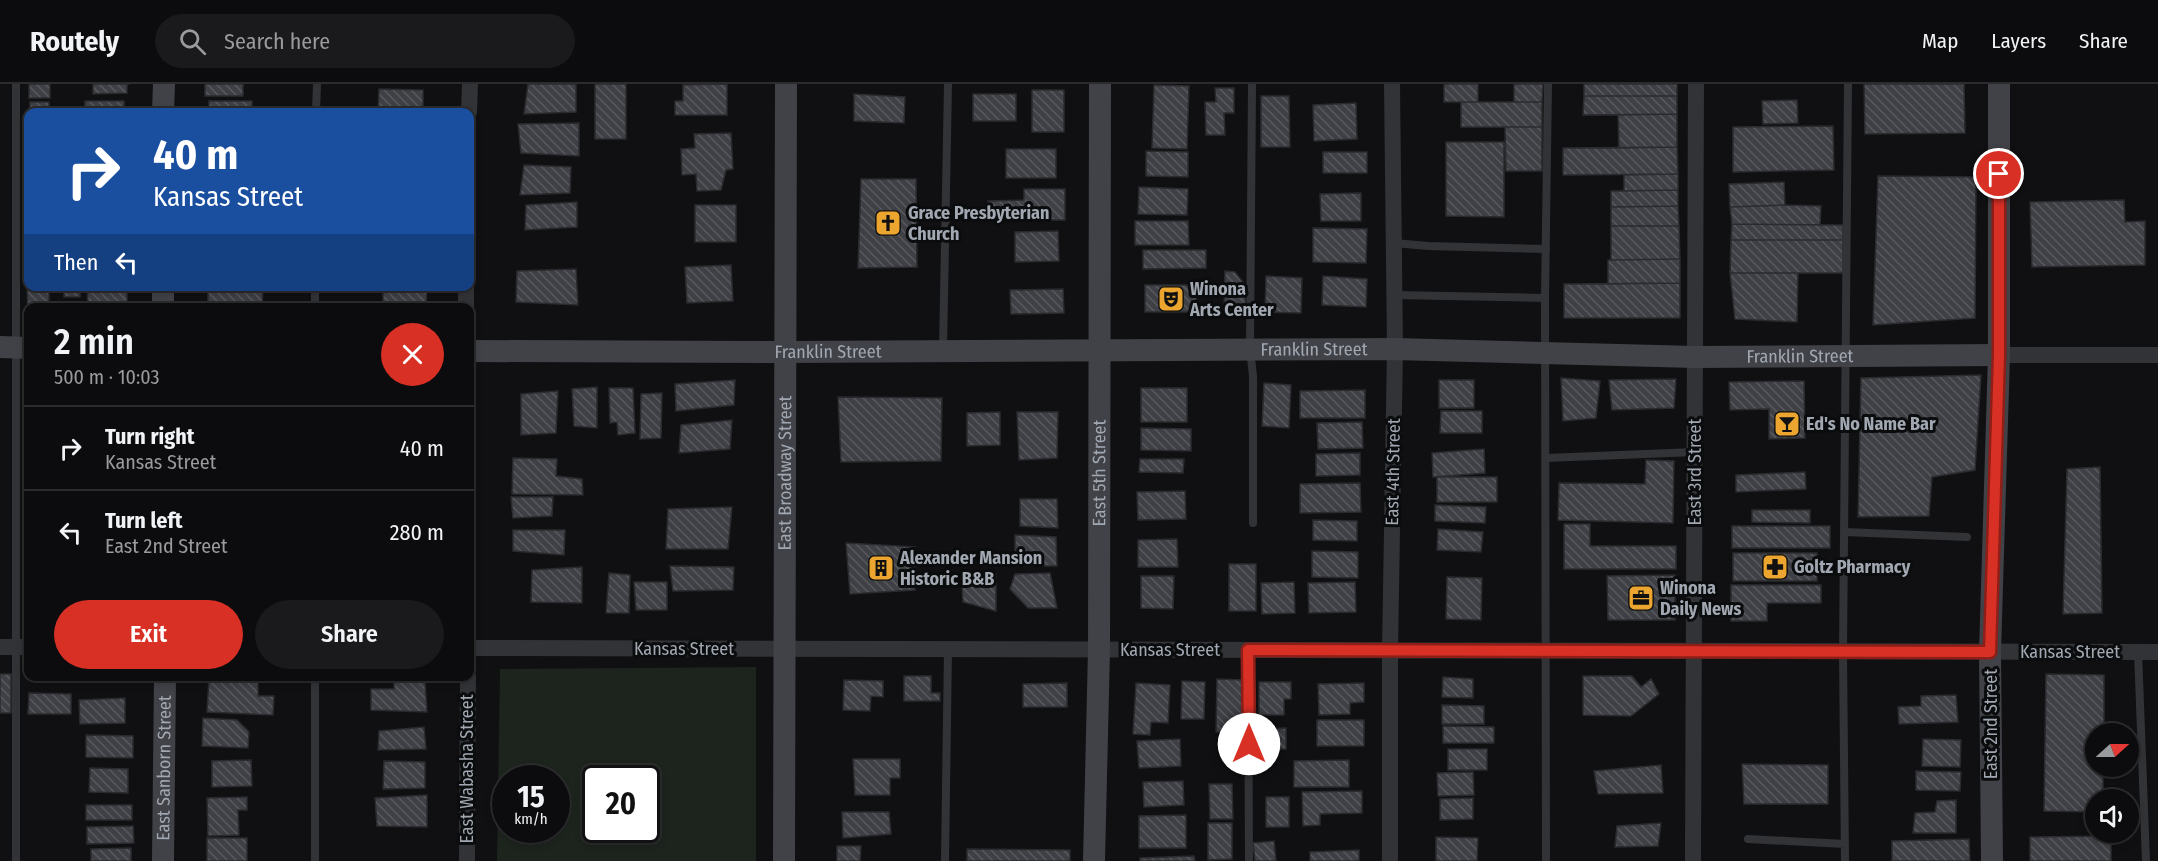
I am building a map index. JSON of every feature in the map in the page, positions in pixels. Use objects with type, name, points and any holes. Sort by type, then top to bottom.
[{"type":"street","points":[[164,84],[164,108]]},
{"type":"street","points":[[469,108],[470,84]]},
{"type":"street","name":"East Broadway Street","points":[[784,861],[786,84]]},
{"type":"street","name":"East 5th Street","points":[[1094,861],[1099,650],[1100,84]]},
{"type":"street","name":"East 4th Street","points":[[1390,861],[1390,650],[1395,349],[1392,84]]},
{"type":"street","name":"East 3rd Street","points":[[1693,861],[1696,84]]},
{"type":"street","name":"East 2nd Street","points":[[1992,861],[1990,652],[1999,355],[1999,84]]},
{"type":"street","name":"Franklin Street","points":[[474,351],[1395,349],[1695,357],[2158,355]]},
{"type":"street","name":"Kansas Street","points":[[474,648],[2158,652]]},
{"type":"street","name":"East Sanborn Street","points":[[163,861],[165,681]]},
{"type":"street","name":"East Wabasha Street","points":[[467,861],[468,681]]},
{"type":"lane","points":[[16,84],[16,861]]},
{"type":"lane","points":[[316,108],[317,84]]},
{"type":"lane","points":[[943,351],[948,84]]},
{"type":"lane","points":[[1252,84],[1250,349],[1253,376],[1253,523]]},
{"type":"lane","points":[[1546,861],[1545,298],[1548,84]]},
{"type":"lane","points":[[1845,861],[1843,652],[1848,84]]},
{"type":"lane","points":[[1394,243],[1546,249]]},
{"type":"lane","points":[[1394,295],[1545,298]]},
{"type":"lane","points":[[1546,458],[1695,452]]},
{"type":"lane","points":[[1845,532],[1967,537]]},
{"type":"lane","points":[[945,861],[948,649]]},
{"type":"lane","points":[[1248,650],[1249,861]]},
{"type":"lane","points":[[2138,652],[2146,861]]},
{"type":"lane","points":[[315,681],[315,861]]},
{"type":"lane","points":[[1748,839],[1845,843]]},
{"type":"shaded area","points":[[756,667],[756,861],[497,861],[497,843],[570,843],[570,765],[498,765],[500,669]]},
{"type":"building","points":[[29,84],[50,84],[50,98],[29,98]]},
{"type":"building","points":[[93,84],[127,84],[127,93],[93,94]]},
{"type":"building","points":[[205,84],[243,84],[243,96],[205,96]]},
{"type":"building","points":[[528,84],[576,84],[576,112],[524,114]]},
{"type":"building","points":[[595,84],[626,84],[626,139],[595,139]]},
{"type":"building","points":[[727,84],[727,115],[675,115],[675,101],[683,101],[683,85]]},
{"type":"building","points":[[1444,84],[1478,84],[1478,102],[1444,102]]},
{"type":"building","points":[[1514,84],[1543,84],[1542,102],[1514,102]]},
{"type":"building","points":[[1584,84],[1677,84],[1677,96],[1584,96]]},
{"type":"building","points":[[1864,84],[1964,84],[1965,133],[1865,134]]},
{"type":"building","points":[[1154,85],[1189,86],[1187,149],[1152,148]]},
{"type":"building","points":[[1215,88],[1234,88],[1234,113],[1224,113],[1225,135],[1206,135],[1205,102],[1216,102]]},
{"type":"building","points":[[379,89],[423,90],[423,108],[378,108]]},
{"type":"building","points":[[1032,90],[1064,90],[1064,132],[1032,132]]},
{"type":"building","points":[[854,94],[905,97],[904,123],[854,121]]},
{"type":"building","points":[[973,94],[1016,94],[1016,121],[973,121]]},
{"type":"building","points":[[1261,96],[1289,96],[1290,147],[1261,147]]},
{"type":"building","points":[[1584,96],[1677,96],[1677,114],[1583,115]]},
{"type":"building","points":[[1797,100],[1798,123],[1763,124],[1762,101]]},
{"type":"building","points":[[85,101],[124,101],[124,108],[85,108]]},
{"type":"building","points":[[209,101],[252,101],[252,108],[209,108]]},
{"type":"building","points":[[30,102],[49,102],[49,108],[30,108]]},
{"type":"building","points":[[1461,102],[1542,102],[1542,127],[1461,127]]},
{"type":"building","points":[[1356,103],[1357,139],[1314,141],[1313,105]]},
{"type":"building","points":[[1677,114],[1677,147],[1619,148],[1618,115]]},
{"type":"building","points":[[579,123],[579,156],[521,153],[518,124]]},
{"type":"building","points":[[1833,126],[1834,170],[1733,172],[1733,127]]},
{"type":"building","points":[[1505,127],[1542,127],[1542,171],[1506,171]]},
{"type":"building","points":[[731,133],[733,169],[726,170],[721,190],[697,191],[696,174],[682,175],[681,149],[695,148],[694,134]]},
{"type":"building","points":[[1446,142],[1504,142],[1504,217],[1446,216]]},
{"type":"building","points":[[1677,147],[1678,174],[1563,175],[1563,148]]},
{"type":"building","points":[[1006,149],[1056,149],[1056,178],[1006,178]]},
{"type":"building","points":[[1146,151],[1188,152],[1188,177],[1146,176]]},
{"type":"building","points":[[1323,152],[1367,152],[1367,173],[1323,173]]},
{"type":"building","points":[[524,165],[571,167],[570,193],[520,195]]},
{"type":"building","points":[[1678,174],[1678,190],[1624,191],[1624,175]]},
{"type":"building","points":[[1878,176],[1976,177],[1975,318],[1873,325]]},
{"type":"building","name":"Grace Presbyterian Church","points":[[861,179],[916,179],[917,267],[858,268]]},
{"type":"building","points":[[1784,182],[1785,205],[1730,207],[1729,184]]},
{"type":"building","points":[[1139,187],[1188,189],[1187,215],[1138,214]]},
{"type":"building","points":[[1024,189],[1065,189],[1065,220],[988,220],[988,201],[1024,200]]},
{"type":"building","points":[[1678,190],[1678,206],[1611,207],[1611,191]]},
{"type":"building","points":[[1361,193],[1361,221],[1321,221],[1320,194]]},
{"type":"building","points":[[2124,200],[2125,222],[2145,221],[2145,265],[2032,267],[2030,202]]},
{"type":"building","points":[[577,202],[577,227],[525,230],[526,205]]},
{"type":"building","points":[[695,205],[736,205],[736,242],[695,242]]},
{"type":"building","points":[[1678,206],[1679,226],[1611,226],[1611,207]]},
{"type":"building","points":[[1821,206],[1820,225],[1732,224],[1730,207]]},
{"type":"building","points":[[1135,221],[1188,221],[1189,245],[1135,245]]},
{"type":"building","points":[[1732,224],[1843,225],[1843,240],[1731,240]]},
{"type":"building","points":[[1611,226],[1679,226],[1680,259],[1611,260]]},
{"type":"building","points":[[1313,228],[1367,229],[1366,263],[1313,262]]},
{"type":"building","points":[[1058,231],[1059,261],[1015,262],[1015,232]]},
{"type":"building","points":[[1731,240],[1843,240],[1843,273],[1730,273]]},
{"type":"building","points":[[1143,250],[1206,250],[1206,268],[1143,269]]},
{"type":"building","points":[[1680,259],[1680,283],[1608,284],[1608,260]]},
{"type":"building","points":[[731,265],[733,301],[687,303],[685,267]]},
{"type":"building","points":[[576,269],[578,305],[516,302],[517,271]]},
{"type":"building","points":[[1225,271],[1235,272],[1246,286],[1245,312],[1224,312]]},
{"type":"building","points":[[1730,273],[1798,273],[1797,322],[1735,319]]},
{"type":"building","points":[[1266,276],[1302,278],[1301,313],[1265,312]]},
{"type":"building","points":[[1323,276],[1367,279],[1366,307],[1322,305]]},
{"type":"building","points":[[1680,283],[1680,318],[1564,318],[1564,284]]},
{"type":"building","name":"Winona Arts Center","points":[[1145,285],[1196,285],[1196,312],[1145,312]]},
{"type":"building","points":[[1063,289],[1064,313],[1011,314],[1010,290]]},
{"type":"building","points":[[27,291],[49,291],[49,303],[28,303]]},
{"type":"building","points":[[64,291],[80,291],[80,297],[64,297]]},
{"type":"building","points":[[87,291],[127,291],[127,303],[88,303]]},
{"type":"building","points":[[208,291],[263,291],[262,303],[208,303]]},
{"type":"building","points":[[383,291],[427,291],[426,303],[383,303]]},
{"type":"building","points":[[1981,375],[1975,470],[1932,477],[1929,516],[1858,517],[1861,378]]},
{"type":"building","points":[[1561,378],[1600,381],[1596,418],[1563,421]]},
{"type":"building","points":[[1676,379],[1674,408],[1612,410],[1609,380]]},
{"type":"building","points":[[735,380],[734,405],[676,411],[675,384]]},
{"type":"building","points":[[1439,380],[1474,380],[1474,408],[1439,408]]},
{"type":"building","name":"Ed's No Name Bar","points":[[1804,381],[1805,438],[1769,439],[1769,409],[1730,410],[1729,382]]},
{"type":"building","points":[[1264,383],[1291,385],[1289,428],[1262,426]]},
{"type":"building","points":[[597,387],[597,428],[574,426],[572,389]]},
{"type":"building","points":[[609,388],[633,388],[635,433],[618,435],[617,422],[610,423]]},
{"type":"building","points":[[1141,388],[1187,388],[1187,422],[1141,422]]},
{"type":"building","points":[[1365,390],[1365,418],[1300,418],[1300,391]]},
{"type":"building","points":[[558,391],[556,433],[521,435],[521,394]]},
{"type":"building","points":[[662,393],[661,438],[640,439],[641,394]]},
{"type":"building","points":[[838,397],[942,398],[941,461],[841,462]]},
{"type":"building","points":[[1441,411],[1482,411],[1482,433],[1440,433]]},
{"type":"building","points":[[1000,412],[1000,445],[967,446],[967,413]]},
{"type":"building","points":[[1017,412],[1058,412],[1057,458],[1019,460]]},
{"type":"building","points":[[732,420],[730,449],[679,453],[681,425]]},
{"type":"building","points":[[1362,422],[1363,448],[1318,449],[1317,423]]},
{"type":"building","points":[[1141,428],[1191,429],[1191,451],[1141,450]]},
{"type":"building","points":[[1484,449],[1485,473],[1433,477],[1432,453]]},
{"type":"building","points":[[1360,453],[1360,475],[1316,476],[1316,454]]},
{"type":"building","points":[[513,458],[557,459],[556,476],[582,479],[583,495],[512,494]]},
{"type":"building","points":[[1140,459],[1184,459],[1183,473],[1139,472]]},
{"type":"building","points":[[1646,460],[1674,461],[1673,523],[1558,520],[1559,483],[1645,484]]},
{"type":"building","points":[[2100,467],[2102,613],[2063,614],[2067,469]]},
{"type":"building","points":[[1805,472],[1806,489],[1736,492],[1736,475]]},
{"type":"building","points":[[1437,477],[1497,477],[1497,502],[1437,502]]},
{"type":"building","points":[[1360,483],[1361,512],[1300,513],[1300,484]]},
{"type":"building","points":[[1185,491],[1186,519],[1138,520],[1137,492]]},
{"type":"building","points":[[511,497],[553,497],[552,516],[513,518]]},
{"type":"building","points":[[1020,499],[1057,499],[1058,528],[1020,526]]},
{"type":"building","points":[[1435,505],[1486,507],[1485,523],[1435,521]]},
{"type":"building","points":[[732,507],[728,549],[666,549],[668,509]]},
{"type":"building","points":[[1752,510],[1810,510],[1810,523],[1752,522]]},
{"type":"building","points":[[1313,520],[1357,521],[1357,541],[1313,540]]},
{"type":"building","points":[[1564,524],[1590,524],[1590,546],[1676,546],[1676,569],[1564,569]]},
{"type":"building","points":[[1732,526],[1830,526],[1830,548],[1732,548]]},
{"type":"building","points":[[1438,529],[1483,532],[1481,552],[1437,550]]},
{"type":"building","points":[[513,530],[565,530],[564,555],[513,551]]},
{"type":"building","points":[[1015,535],[1056,537],[1057,566],[1015,566]]},
{"type":"building","points":[[1177,539],[1178,567],[1138,567],[1138,540]]},
{"type":"building","name":"Alexander Mansion Historic B&B","points":[[846,543],[915,547],[915,590],[850,594]]},
{"type":"building","points":[[1312,551],[1358,552],[1358,578],[1312,577]]},
{"type":"building","name":"Goltz Pharmacy","points":[[1733,553],[1817,553],[1817,581],[1733,581]]},
{"type":"building","points":[[1229,564],[1256,564],[1256,611],[1229,611]]},
{"type":"building","points":[[670,566],[734,567],[733,590],[673,591]]},
{"type":"building","points":[[582,567],[582,603],[531,602],[532,570]]},
{"type":"building","points":[[609,573],[630,575],[629,613],[606,613]]},
{"type":"building","points":[[961,573],[996,574],[996,611],[963,602]]},
{"type":"building","points":[[1050,573],[1057,608],[1028,608],[1010,589],[1015,574]]},
{"type":"building","name":"Winona Daily News","points":[[1675,575],[1675,620],[1608,620],[1607,576]]},
{"type":"building","points":[[1141,576],[1174,576],[1173,609],[1141,608]]},
{"type":"building","points":[[1447,577],[1482,578],[1481,620],[1446,619]]},
{"type":"building","points":[[634,582],[667,582],[667,610],[636,610]]},
{"type":"building","points":[[1294,582],[1295,613],[1262,614],[1261,583]]},
{"type":"building","points":[[1355,582],[1356,612],[1309,613],[1308,583]]},
{"type":"building","points":[[1731,585],[1821,585],[1821,603],[1767,603],[1767,621],[1731,621]]},
{"type":"building","points":[[0,674],[11,674],[11,713],[0,713]]},
{"type":"building","points":[[2046,674],[2104,675],[2104,723],[2085,723],[2085,777],[2103,777],[2103,789],[2085,789],[2085,812],[2044,811]]},
{"type":"building","points":[[904,676],[931,676],[931,693],[940,693],[940,701],[904,701]]},
{"type":"building","points":[[1583,676],[1632,676],[1641,687],[1651,679],[1659,694],[1631,716],[1583,715]]},
{"type":"building","points":[[1443,677],[1473,679],[1473,698],[1442,697]]},
{"type":"building","points":[[1217,679],[1244,680],[1243,733],[1216,732]]},
{"type":"building","points":[[844,680],[883,681],[883,697],[871,696],[870,711],[843,710]]},
{"type":"building","points":[[209,681],[258,681],[258,696],[274,696],[273,715],[207,712]]},
{"type":"building","points":[[394,681],[425,682],[427,712],[371,710],[371,689],[394,689]]},
{"type":"building","points":[[1182,681],[1205,682],[1204,719],[1181,719]]},
{"type":"building","points":[[1259,682],[1291,682],[1291,699],[1284,699],[1284,715],[1259,715]]},
{"type":"building","points":[[1067,683],[1067,707],[1023,707],[1023,684]]},
{"type":"building","points":[[1136,683],[1170,685],[1168,723],[1151,722],[1150,735],[1133,734]]},
{"type":"building","points":[[1364,683],[1364,702],[1350,703],[1350,714],[1319,715],[1318,684]]},
{"type":"building","points":[[29,693],[71,694],[71,714],[28,714]]},
{"type":"building","points":[[1956,695],[1958,722],[1899,724],[1898,707],[1921,706],[1921,696]]},
{"type":"building","points":[[125,698],[125,723],[80,724],[79,700]]},
{"type":"building","points":[[1442,705],[1484,706],[1484,724],[1442,724]]},
{"type":"building","points":[[203,718],[237,720],[249,732],[248,748],[202,746]]},
{"type":"building","points":[[1317,720],[1364,720],[1364,746],[1317,746]]},
{"type":"building","points":[[1443,726],[1494,727],[1494,743],[1443,743]]},
{"type":"building","points":[[424,727],[426,749],[378,750],[379,731]]},
{"type":"building","points":[[1286,728],[1286,749],[1259,750],[1259,729]]},
{"type":"building","points":[[86,735],[133,736],[133,758],[86,757]]},
{"type":"building","points":[[1180,739],[1181,766],[1139,768],[1137,741]]},
{"type":"building","points":[[1923,739],[1961,740],[1960,767],[1922,766]]},
{"type":"building","points":[[1448,749],[1487,749],[1487,770],[1448,770]]},
{"type":"building","points":[[853,759],[900,759],[900,778],[890,778],[890,795],[855,795]]},
{"type":"building","points":[[251,760],[252,786],[212,787],[212,761]]},
{"type":"building","points":[[1349,760],[1349,787],[1294,787],[1294,761]]},
{"type":"building","points":[[384,761],[425,762],[425,788],[383,789]]},
{"type":"building","points":[[1742,764],[1828,765],[1828,804],[1744,804]]},
{"type":"building","points":[[1661,765],[1663,793],[1598,794],[1594,771]]},
{"type":"building","points":[[90,768],[128,769],[128,793],[89,792]]},
{"type":"building","points":[[1916,771],[1961,772],[1960,791],[1916,790]]},
{"type":"building","points":[[1473,772],[1474,795],[1438,796],[1437,773]]},
{"type":"building","points":[[1183,781],[1184,805],[1144,807],[1143,782]]},
{"type":"building","points":[[1209,784],[1232,784],[1233,819],[1210,819]]},
{"type":"building","points":[[1362,791],[1362,813],[1320,814],[1320,825],[1303,826],[1302,792]]},
{"type":"building","points":[[427,795],[427,827],[377,826],[375,798]]},
{"type":"building","points":[[247,797],[247,810],[238,810],[239,835],[208,836],[207,798]]},
{"type":"building","points":[[1266,797],[1289,797],[1289,827],[1266,827]]},
{"type":"building","points":[[1473,798],[1473,819],[1440,820],[1440,799]]},
{"type":"building","points":[[1956,800],[1956,833],[1913,833],[1915,813],[1935,812],[1937,801]]},
{"type":"building","points":[[86,805],[132,805],[132,820],[86,820]]},
{"type":"building","points":[[842,812],[889,812],[891,834],[843,838]]},
{"type":"building","points":[[1186,815],[1186,848],[1139,848],[1139,816]]},
{"type":"building","points":[[1208,823],[1232,823],[1232,859],[1208,860]]},
{"type":"building","points":[[1661,823],[1658,846],[1615,847],[1617,826]]},
{"type":"building","points":[[133,826],[134,843],[87,844],[87,827]]},
{"type":"building","points":[[2085,836],[2085,843],[2111,843],[2111,861],[2030,861],[2030,837]]},
{"type":"building","points":[[1436,837],[1478,838],[1477,861],[1436,861]]},
{"type":"building","points":[[207,838],[247,838],[247,861],[207,861]]},
{"type":"building","points":[[1969,839],[1970,861],[1892,861],[1892,841]]},
{"type":"building","points":[[1274,841],[1276,861],[1255,861],[1253,843]]},
{"type":"building","points":[[837,846],[861,846],[860,861],[837,861]]},
{"type":"building","points":[[131,848],[131,861],[91,861],[91,849]]},
{"type":"building","points":[[967,849],[1070,850],[1070,861],[967,861]]},
{"type":"building","points":[[1359,850],[1359,861],[1310,861],[1310,852]]},
{"type":"building","points":[[1194,856],[1195,861],[1140,861],[1140,858]]},
{"type":"place","name":"Grace Presbyterian Church","points":[[888,223]]},
{"type":"place","name":"Winona Arts Center","points":[[1171,299]]},
{"type":"place","name":"Ed's No Name Bar","points":[[1787,424]]},
{"type":"place","name":"Goltz Pharmacy","points":[[1775,567]]},
{"type":"place","name":"Alexander Mansion Historic B&B","points":[[881,568]]},
{"type":"place","name":"Winona Daily News","points":[[1641,598]]},
{"type":"route","points":[[1249,744],[1248,650],[1990,652],[1999,355],[1999,174]]}]
